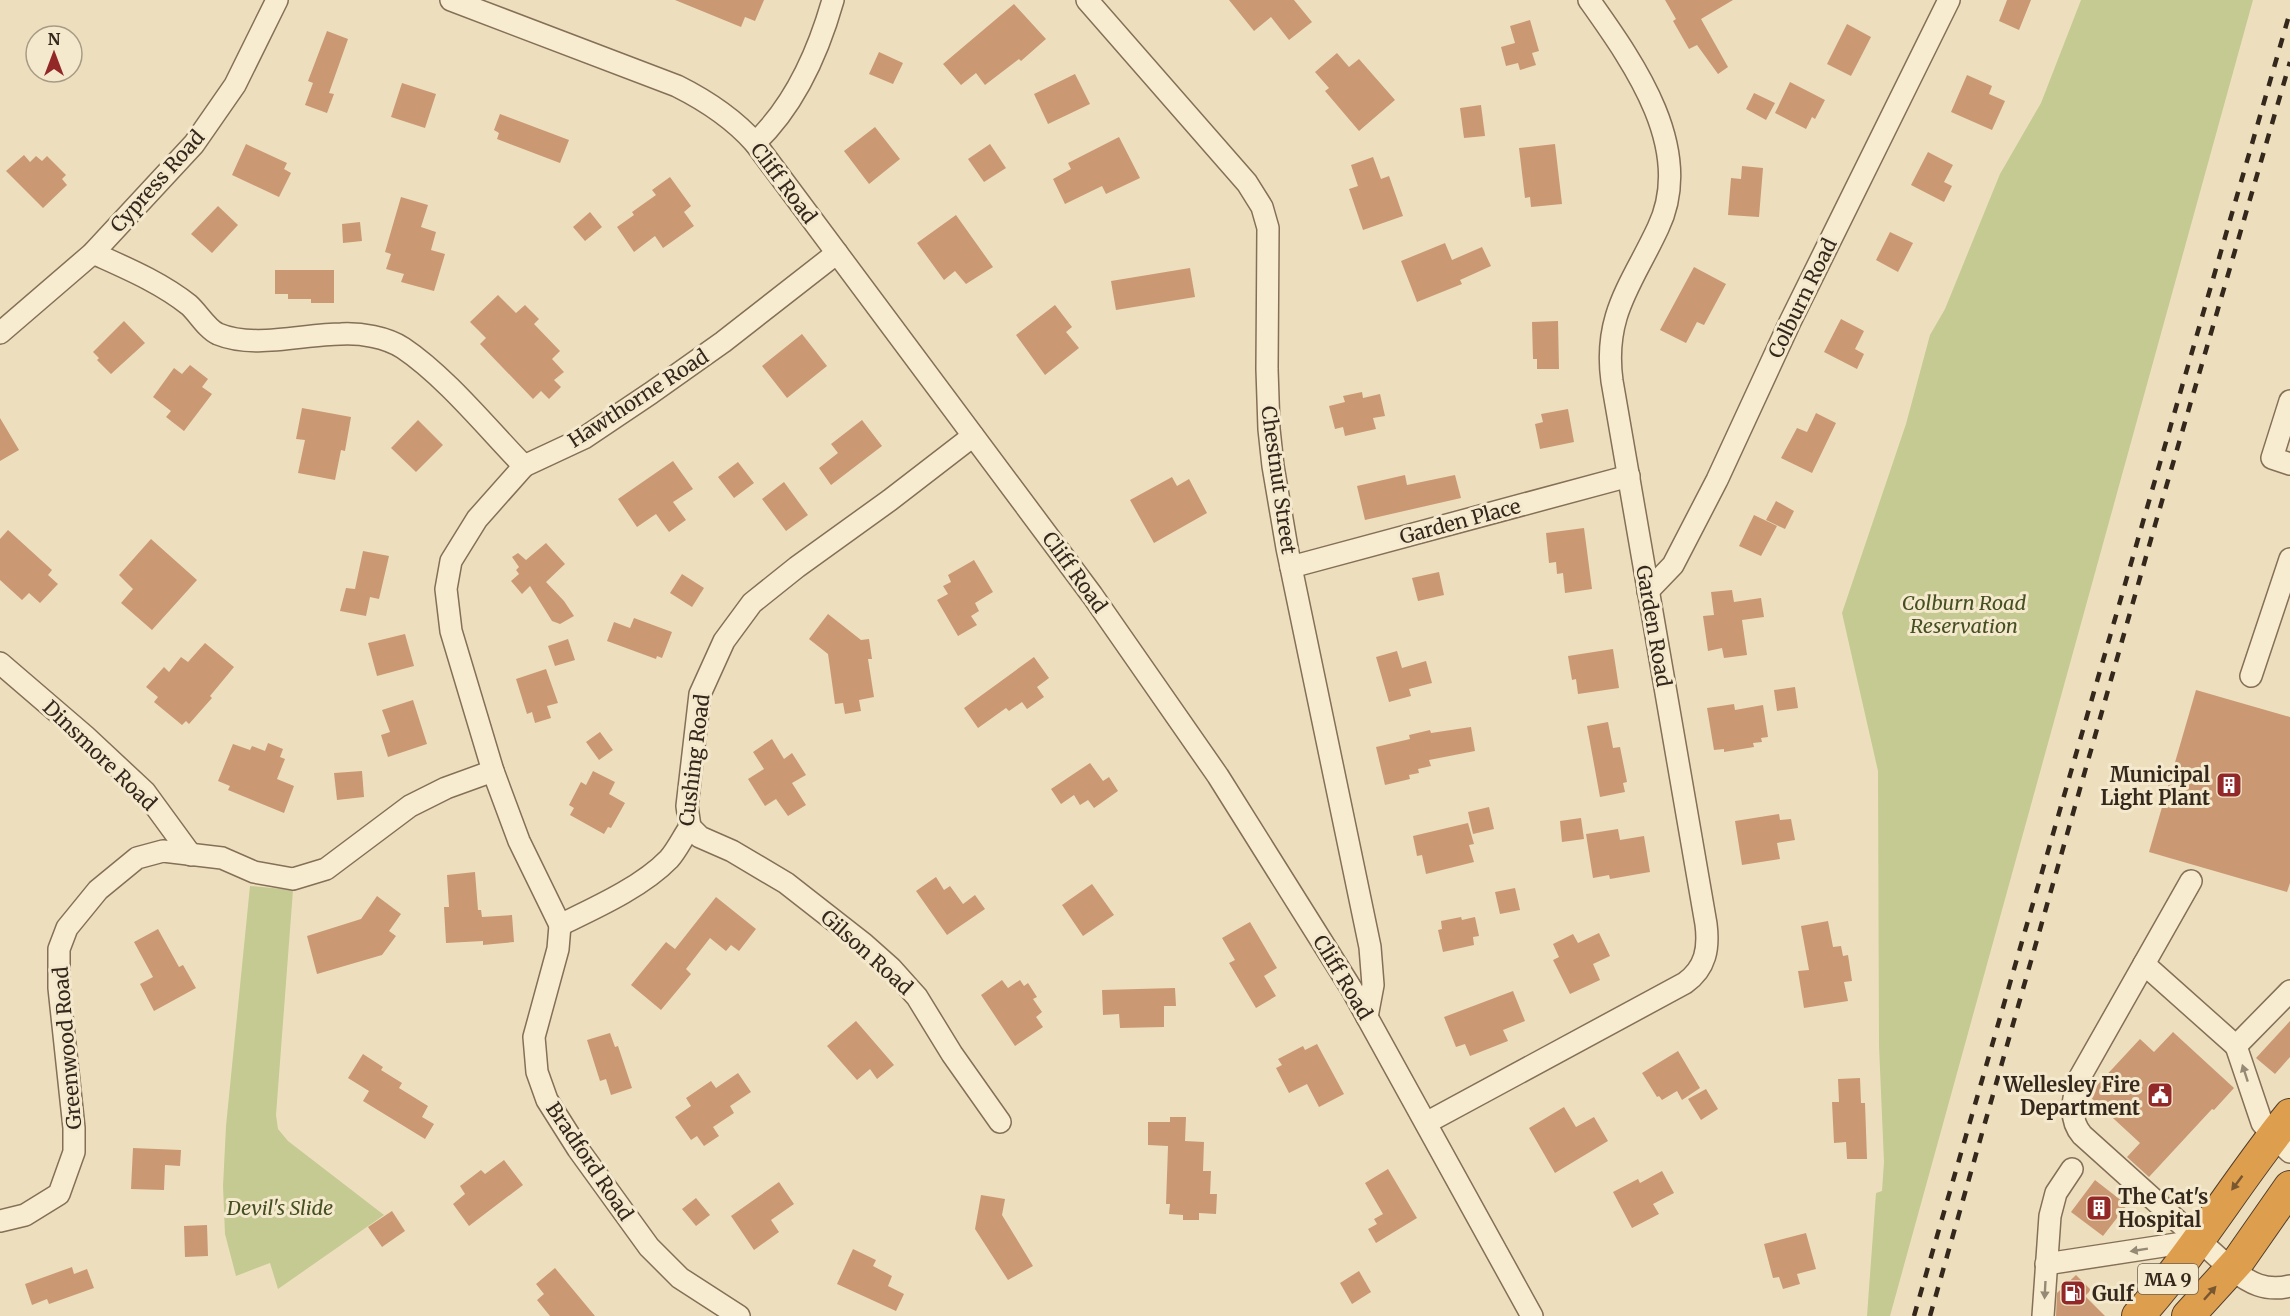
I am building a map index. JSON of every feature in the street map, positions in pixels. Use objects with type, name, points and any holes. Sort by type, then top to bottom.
[{"type":"highway","name":"MA 9","points":[[2138,1316],[2284,1134]]},
{"type":"highway","name":"MA 9","points":[[2188,1316],[2230,1269],[2290,1187]]},
{"type":"street","name":"Cypress Road","points":[[0,333],[93,253],[194,144],[236,85],[277,0]]},
{"type":"street","name":"Cliff Road","points":[[451,0],[677,86],[698,96],[728,116],[755,143],[1092,595],[1191,736],[1326,947],[1532,1316]]},
{"type":"street","points":[[755,143],[782,112],[802,79],[813,56],[832,0]]},
{"type":"street","name":"Chestnut Street","points":[[1088,0],[1246,183],[1262,207],[1268,228],[1267,369],[1273,466],[1291,567],[1370,947],[1373,986],[1367,1017]]},
{"type":"street","name":"Garden Road","points":[[1426,1123],[1685,983],[1697,973],[1704,960],[1707,942],[1706,924],[1610,369],[1611,333],[1623,296],[1663,216],[1669,193],[1669,169],[1665,141],[1653,103],[1618,43],[1589,0]]},
{"type":"street","name":"Colburn Road","points":[[1648,591],[1673,565],[1718,480],[1786,330],[1949,0]]},
{"type":"street","points":[[93,253],[147,277],[189,305],[217,333],[251,340],[342,333],[376,337],[402,347],[443,382],[524,466],[477,519],[451,561],[446,589],[451,631],[493,771],[519,841],[560,925]]},
{"type":"street","name":"Hawthorne Road","points":[[524,466],[584,438],[651,393],[723,342],[837,253]]},
{"type":"street","points":[[2290,401],[2272,458],[2290,464]]},
{"type":"street","name":"Cushing Road","points":[[560,925],[604,904],[638,883],[669,858],[690,827],[687,806],[700,694],[724,641],[752,603],[973,436]]},
{"type":"street","name":"Garden Place","points":[[1291,567],[1629,476]]},
{"type":"street","points":[[2251,676],[2290,558]]},
{"type":"street","name":"Dinsmore Road","points":[[0,663],[85,736],[145,792],[191,855]]},
{"type":"street","name":"Greenwood Road","points":[[0,1221],[25,1215],[59,1194],[74,1152],[74,1128],[59,988],[59,950],[67,928],[98,890],[137,858],[163,851],[222,858],[254,872],[293,879],[326,869],[410,806],[446,788],[493,771]]},
{"type":"street","name":"Gilson Road","points":[[690,827],[700,837],[732,851],[786,883],[891,968],[917,997],[952,1054],[1000,1122]]},
{"type":"street","points":[[2191,881],[2086,1065],[2075,1089],[2074,1116],[2078,1130],[2196,1241],[2230,1269],[2262,1288],[2275,1289],[2290,1286]]},
{"type":"street","name":"Bradford Road","points":[[560,925],[558,950],[534,1037],[537,1072],[547,1100],[578,1149],[648,1247],[680,1278],[738,1316]]},
{"type":"street","points":[[2144,964],[2236,1046],[2260,1120],[2284,1134]]},
{"type":"street","points":[[2236,1046],[2290,991]]},
{"type":"street","points":[[2043,1316],[2052,1207],[2060,1185],[2072,1168]]},
{"type":"street","points":[[2046,1264],[2196,1241]]},
{"type":"green space","name":"Colburn Road Reservation","points":[[2081,0],[2253,0],[1890,1316],[1867,1316],[1876,1193],[1882,1191],[1884,1162],[1879,1046],[1878,771],[1842,613],[1906,424],[1930,335],[1945,309],[2000,174],[2041,103]]},
{"type":"green space","name":"Devil's Slide","points":[[250,886],[293,890],[276,1115],[278,1129],[288,1141],[384,1215],[278,1289],[270,1263],[236,1276],[225,1234],[223,1186],[226,1126]]},
{"type":"building","points":[[675,0],[764,0],[755,21],[745,17],[741,27]]},
{"type":"building","points":[[1229,0],[1294,0],[1312,22],[1289,40],[1271,17],[1254,31]]},
{"type":"building","points":[[1665,0],[1733,0],[1701,19],[1728,67],[1718,74],[1697,45],[1689,49],[1673,21],[1676,19]]},
{"type":"building","points":[[2007,0],[2031,0],[2019,30],[1999,21]]},
{"type":"building","points":[[1014,4],[1046,39],[1021,61],[1019,59],[985,85],[976,73],[961,85],[943,64]]},
{"type":"building","points":[[1530,20],[1539,51],[1532,53],[1536,65],[1520,70],[1518,63],[1506,66],[1501,47],[1515,43],[1510,26]]},
{"type":"building","points":[[1847,24],[1871,37],[1851,76],[1827,64]]},
{"type":"building","points":[[327,31],[348,39],[329,93],[334,94],[327,113],[305,105],[313,83],[308,81]]},
{"type":"building","points":[[879,52],[903,63],[893,84],[869,74]]},
{"type":"building","points":[[1337,53],[1349,67],[1359,59],[1395,100],[1359,131],[1325,91],[1329,88],[1315,72]]},
{"type":"building","points":[[1075,74],[1090,104],[1048,124],[1034,94]]},
{"type":"building","points":[[1967,75],[1992,86],[1989,94],[2005,101],[1992,130],[1951,112]]},
{"type":"building","points":[[1790,82],[1825,100],[1815,119],[1812,117],[1806,129],[1775,113]]},
{"type":"building","points":[[402,83],[436,94],[425,128],[391,117]]},
{"type":"building","points":[[1754,93],[1775,103],[1766,120],[1746,109]]},
{"type":"building","points":[[1481,105],[1485,136],[1464,138],[1460,108]]},
{"type":"building","points":[[500,114],[569,140],[560,163],[497,139],[499,133],[494,130]]},
{"type":"building","points":[[875,127],[900,159],[869,184],[844,151]]},
{"type":"building","points":[[1119,137],[1140,178],[1106,194],[1102,186],[1065,204],[1053,179],[1071,169],[1068,163]]},
{"type":"building","points":[[246,144],[287,163],[284,169],[291,173],[279,197],[232,175]]},
{"type":"building","points":[[990,144],[1006,168],[984,182],[968,159]]},
{"type":"building","points":[[1555,144],[1562,204],[1531,207],[1530,197],[1525,198],[1519,148]]},
{"type":"building","points":[[1928,152],[1953,165],[1944,182],[1952,186],[1944,202],[1911,185]]},
{"type":"building","points":[[24,155],[30,162],[36,156],[42,161],[47,156],[66,175],[62,179],[67,185],[43,208],[6,171]]},
{"type":"building","points":[[1373,157],[1381,179],[1389,176],[1403,216],[1363,230],[1349,189],[1358,186],[1351,165]]},
{"type":"building","points":[[1742,166],[1763,168],[1759,217],[1728,215],[1731,178],[1741,179]]},
{"type":"building","points":[[670,177],[691,206],[684,212],[694,226],[663,248],[655,236],[634,252],[617,227],[634,215],[632,212],[656,195],[652,190]]},
{"type":"building","points":[[401,197],[428,205],[421,227],[436,232],[431,250],[445,254],[434,291],[401,282],[404,274],[386,269],[391,254],[385,252]]},
{"type":"building","points":[[218,206],[238,225],[212,253],[191,234]]},
{"type":"building","points":[[590,212],[602,227],[585,241],[573,227]]},
{"type":"building","points":[[956,215],[993,267],[966,284],[955,271],[944,280],[917,243]]},
{"type":"building","points":[[360,222],[362,241],[343,243],[342,224]]},
{"type":"building","points":[[1890,232],[1913,243],[1898,272],[1876,260]]},
{"type":"building","points":[[1445,243],[1452,260],[1482,247],[1491,266],[1460,280],[1462,284],[1417,302],[1401,261]]},
{"type":"building","points":[[1694,267],[1726,284],[1704,325],[1697,322],[1686,343],[1660,330]]},
{"type":"building","points":[[1190,268],[1195,297],[1116,310],[1111,281]]},
{"type":"building","points":[[275,270],[334,270],[334,303],[311,303],[311,299],[288,299],[288,294],[275,294]]},
{"type":"building","points":[[498,295],[516,313],[525,305],[539,319],[534,324],[560,351],[552,359],[564,372],[554,380],[561,387],[549,399],[541,391],[533,399],[480,344],[486,338],[470,322]]},
{"type":"building","points":[[1055,305],[1072,327],[1066,332],[1079,348],[1045,375],[1016,335]]},
{"type":"building","points":[[1841,319],[1864,331],[1855,349],[1864,354],[1857,369],[1824,352]]},
{"type":"building","points":[[124,321],[145,343],[111,374],[97,360],[99,358],[93,352]]},
{"type":"building","points":[[1558,321],[1559,369],[1537,369],[1537,359],[1533,359],[1532,322]]},
{"type":"building","points":[[802,334],[827,366],[787,398],[762,366]]},
{"type":"building","points":[[190,365],[208,379],[202,387],[212,394],[184,431],[166,417],[171,411],[153,397],[174,368],[182,374]]},
{"type":"building","points":[[1362,392],[1363,398],[1380,394],[1385,416],[1373,418],[1376,429],[1345,436],[1343,427],[1335,429],[1329,406],[1345,402],[1343,396]]},
{"type":"building","points":[[302,408],[351,417],[345,451],[341,450],[335,480],[298,473],[305,440],[296,439]]},
{"type":"building","points":[[1568,409],[1574,442],[1540,449],[1535,424],[1543,422],[1541,414]]},
{"type":"building","points":[[1816,413],[1836,423],[1812,473],[1781,458],[1797,428],[1807,432]]},
{"type":"building","points":[[0,418],[19,450],[0,461]]},
{"type":"building","points":[[418,420],[443,445],[416,472],[391,448]]},
{"type":"building","points":[[862,420],[882,446],[831,485],[819,468],[838,453],[831,444]]},
{"type":"building","points":[[673,461],[693,489],[673,502],[686,520],[669,532],[656,514],[637,527],[618,499]]},
{"type":"building","points":[[738,462],[754,483],[734,498],[718,477]]},
{"type":"building","points":[[1405,475],[1407,485],[1455,475],[1461,498],[1365,520],[1357,486]]},
{"type":"building","points":[[1172,477],[1177,486],[1189,479],[1207,513],[1154,543],[1130,500]]},
{"type":"building","points":[[784,482],[808,515],[786,531],[762,499]]},
{"type":"building","points":[[1776,501],[1794,511],[1785,529],[1766,520]]},
{"type":"building","points":[[1754,515],[1777,526],[1761,556],[1739,546]]},
{"type":"building","points":[[1584,528],[1592,589],[1565,593],[1563,573],[1557,574],[1556,562],[1549,563],[1546,533]]},
{"type":"building","points":[[8,530],[52,570],[48,575],[58,584],[40,603],[29,593],[22,600],[0,580],[0,539]]},
{"type":"building","points":[[151,539],[197,580],[152,630],[121,603],[133,589],[119,575]]},
{"type":"building","points":[[546,543],[565,564],[546,582],[564,601],[574,616],[560,624],[552,621],[530,586],[522,594],[511,581],[519,574],[516,570],[519,567],[512,557],[518,553],[526,560]]},
{"type":"building","points":[[363,551],[389,556],[379,599],[370,597],[366,616],[340,611],[346,588],[355,589]]},
{"type":"building","points":[[974,560],[993,592],[975,603],[979,611],[971,616],[977,625],[958,636],[937,600],[948,594],[943,586],[951,582],[948,575]]},
{"type":"building","points":[[1439,572],[1444,595],[1418,601],[1412,578]]},
{"type":"building","points":[[682,574],[704,588],[692,607],[670,593]]},
{"type":"building","points":[[1732,590],[1734,602],[1761,598],[1764,617],[1742,620],[1747,655],[1724,658],[1722,648],[1708,651],[1703,616],[1714,615],[1711,592]]},
{"type":"building","points":[[828,614],[861,640],[869,639],[872,659],[868,659],[874,697],[859,700],[861,711],[845,714],[843,703],[835,704],[828,654],[809,639]]},
{"type":"building","points":[[634,618],[672,632],[662,658],[657,656],[656,659],[607,641],[614,622],[630,628]]},
{"type":"building","points":[[405,634],[414,666],[377,676],[368,643]]},
{"type":"building","points":[[568,639],[575,660],[555,666],[548,646]]},
{"type":"building","points":[[205,643],[234,667],[210,696],[212,698],[189,724],[186,721],[182,725],[154,702],[158,697],[146,687],[164,667],[169,672],[181,657],[188,662]]},
{"type":"building","points":[[1613,649],[1619,688],[1578,694],[1576,679],[1572,680],[1568,656]]},
{"type":"building","points":[[1397,651],[1402,668],[1426,661],[1432,683],[1409,689],[1411,696],[1389,702],[1376,657]]},
{"type":"building","points":[[1034,657],[1049,678],[1037,687],[1044,697],[1027,709],[1022,702],[1009,711],[1006,708],[978,728],[964,708]]},
{"type":"building","points":[[546,669],[558,703],[547,706],[551,718],[535,723],[532,712],[527,714],[516,679]]},
{"type":"building","points":[[1795,687],[1798,708],[1777,711],[1774,690]]},
{"type":"building","name":"Municipal Light Plant","points":[[2196,690],[2290,717],[2290,883],[2287,892],[2149,852]]},
{"type":"building","points":[[413,700],[427,744],[388,757],[381,735],[390,732],[382,710]]},
{"type":"building","points":[[1734,704],[1735,710],[1763,705],[1768,737],[1761,738],[1762,742],[1753,743],[1754,747],[1724,752],[1724,749],[1714,750],[1707,708]]},
{"type":"building","points":[[1608,722],[1613,748],[1620,747],[1627,782],[1623,783],[1625,792],[1600,797],[1587,726]]},
{"type":"building","points":[[1471,727],[1475,751],[1429,760],[1431,766],[1418,769],[1419,773],[1409,775],[1410,779],[1385,785],[1376,747],[1410,739],[1409,735],[1430,730],[1431,733]]},
{"type":"building","points":[[600,732],[613,750],[599,760],[586,742]]},
{"type":"building","points":[[772,739],[784,759],[792,753],[806,775],[792,783],[806,805],[788,816],[776,799],[765,806],[748,779],[764,769],[753,752]]},
{"type":"building","points":[[268,743],[283,749],[280,757],[285,759],[277,779],[294,786],[284,813],[228,790],[230,786],[218,781],[233,744],[250,750],[252,746],[265,751]]},
{"type":"building","points":[[1090,763],[1103,781],[1109,777],[1118,791],[1094,808],[1088,800],[1080,805],[1074,795],[1061,804],[1051,789]]},
{"type":"building","points":[[362,771],[364,797],[337,800],[334,773]]},
{"type":"building","points":[[593,771],[615,782],[609,794],[625,803],[611,828],[608,827],[604,834],[570,815],[574,808],[569,805],[581,782],[586,785]]},
{"type":"building","points":[[1489,807],[1494,829],[1473,834],[1468,812]]},
{"type":"building","points":[[1779,814],[1780,820],[1791,819],[1795,840],[1777,843],[1780,859],[1742,865],[1735,821]]},
{"type":"building","points":[[1581,818],[1584,839],[1562,842],[1560,821]]},
{"type":"building","points":[[1468,823],[1474,844],[1469,845],[1474,862],[1426,874],[1422,855],[1417,856],[1413,836]]},
{"type":"building","points":[[1618,829],[1620,840],[1644,836],[1650,872],[1610,879],[1609,875],[1593,878],[1586,834]]},
{"type":"building","points":[[475,872],[478,910],[481,910],[482,917],[512,915],[514,942],[483,945],[483,941],[446,943],[444,907],[449,907],[447,875]]},
{"type":"building","points":[[936,877],[944,890],[950,886],[963,904],[975,895],[985,909],[947,935],[916,891]]},
{"type":"building","points":[[1092,884],[1114,915],[1083,936],[1062,905]]},
{"type":"building","points":[[1515,888],[1520,910],[1500,914],[1495,892]]},
{"type":"building","points":[[377,896],[401,914],[389,931],[396,936],[382,955],[317,974],[307,936],[361,919]]},
{"type":"building","points":[[716,897],[756,929],[739,951],[731,945],[726,951],[710,938],[686,969],[691,974],[661,1010],[631,985],[666,942],[675,949]]},
{"type":"building","points":[[1461,917],[1462,920],[1475,917],[1479,936],[1473,937],[1474,945],[1443,952],[1438,930],[1442,929],[1441,921]]},
{"type":"building","points":[[1828,921],[1833,947],[1841,946],[1843,956],[1848,955],[1852,981],[1844,982],[1848,1001],[1804,1008],[1798,971],[1809,970],[1801,926]]},
{"type":"building","points":[[1250,922],[1277,968],[1264,976],[1276,996],[1256,1008],[1229,963],[1235,960],[1222,938]]},
{"type":"building","points":[[158,929],[179,967],[183,965],[196,988],[154,1011],[140,984],[153,977],[134,942]]},
{"type":"building","points":[[1599,933],[1610,956],[1593,964],[1600,980],[1570,994],[1553,960],[1559,957],[1553,944],[1573,934],[1578,943]]},
{"type":"building","points":[[1002,980],[1008,988],[1020,980],[1024,986],[1028,983],[1037,997],[1033,999],[1042,1012],[1036,1017],[1043,1027],[1015,1046],[981,995]]},
{"type":"building","points":[[1175,988],[1176,1006],[1164,1006],[1164,1027],[1120,1028],[1119,1014],[1103,1015],[1102,990]]},
{"type":"building","points":[[1513,991],[1525,1021],[1503,1030],[1508,1041],[1470,1056],[1465,1044],[1456,1047],[1444,1017]]},
{"type":"building","points":[[856,1021],[894,1065],[877,1079],[870,1069],[857,1080],[827,1046]]},
{"type":"building","points":[[2290,1021],[2290,1057],[2275,1074],[2256,1058]]},
{"type":"building","points":[[2173,1032],[2234,1088],[2149,1177],[2127,1157],[2140,1143],[2088,1095],[2140,1039],[2154,1052]]},
{"type":"building","points":[[610,1033],[615,1047],[618,1046],[632,1088],[611,1095],[606,1079],[600,1081],[587,1040]]},
{"type":"building","points":[[1317,1044],[1344,1094],[1319,1107],[1307,1084],[1289,1093],[1276,1068],[1282,1065],[1278,1059],[1303,1046],[1305,1050]]},
{"type":"building","points":[[1678,1051],[1700,1088],[1682,1100],[1677,1091],[1662,1100],[1659,1096],[1657,1097],[1642,1073]]},
{"type":"building","points":[[363,1054],[383,1067],[381,1070],[402,1083],[399,1088],[428,1106],[422,1117],[434,1124],[425,1139],[363,1101],[369,1091],[348,1078]]},
{"type":"building","points":[[738,1073],[751,1092],[730,1106],[734,1113],[713,1127],[719,1136],[704,1146],[697,1136],[691,1140],[675,1117],[691,1106],[686,1098],[711,1081],[716,1088]]},
{"type":"building","points":[[1860,1078],[1861,1103],[1865,1103],[1867,1159],[1847,1159],[1846,1142],[1834,1143],[1832,1102],[1839,1102],[1838,1079]]},
{"type":"building","points":[[1706,1089],[1718,1109],[1701,1120],[1688,1099]]},
{"type":"building","points":[[1564,1107],[1576,1127],[1594,1117],[1608,1141],[1555,1173],[1529,1128]]},
{"type":"building","points":[[1170,1117],[1186,1117],[1185,1141],[1204,1142],[1203,1171],[1211,1171],[1210,1194],[1217,1194],[1216,1214],[1199,1213],[1199,1220],[1183,1220],[1183,1215],[1169,1214],[1170,1204],[1166,1204],[1168,1146],[1148,1145],[1148,1122],[1170,1122]]},
{"type":"building","points":[[133,1148],[181,1150],[180,1166],[165,1165],[164,1190],[131,1189]]},
{"type":"building","points":[[504,1160],[523,1185],[469,1226],[453,1204],[465,1194],[460,1186],[481,1170],[485,1174]]},
{"type":"building","points":[[1388,1169],[1417,1218],[1376,1243],[1368,1229],[1377,1224],[1374,1219],[1383,1214],[1365,1183]]},
{"type":"building","points":[[1662,1171],[1674,1193],[1653,1204],[1659,1214],[1632,1228],[1613,1192],[1638,1179],[1640,1183]]},
{"type":"building","name":"The Cat's Hospital","points":[[2095,1180],[2127,1205],[2103,1236],[2071,1212]]},
{"type":"building","points":[[779,1182],[794,1204],[771,1220],[779,1232],[754,1250],[731,1216]]},
{"type":"building","points":[[981,1195],[1005,1199],[1002,1215],[1033,1266],[1008,1280],[975,1229]]},
{"type":"building","points":[[696,1198],[710,1215],[696,1226],[682,1209]]},
{"type":"building","points":[[392,1211],[405,1231],[382,1247],[368,1227]]},
{"type":"building","points":[[207,1225],[208,1256],[185,1257],[184,1226]]},
{"type":"building","points":[[1806,1233],[1816,1269],[1797,1274],[1800,1284],[1783,1289],[1779,1277],[1773,1278],[1764,1244]]},
{"type":"building","points":[[853,1249],[876,1260],[873,1266],[892,1276],[888,1286],[904,1294],[896,1311],[837,1284]]},
{"type":"building","points":[[72,1267],[74,1274],[87,1269],[94,1288],[49,1304],[47,1299],[32,1305],[25,1284]]},
{"type":"building","points":[[555,1268],[595,1316],[550,1316],[537,1300],[544,1294],[536,1284]]},
{"type":"building","points":[[1359,1271],[1371,1292],[1352,1304],[1340,1283]]},
{"type":"building","name":"Gulf","points":[[2076,1275],[2091,1290],[2085,1296],[2105,1316],[2056,1316],[2057,1293]]},
{"type":"railway","points":[[1914,1316],[2290,12]]},
{"type":"railway","points":[[1930,1316],[2155,525],[2290,62]]},
{"type":"place","name":"Municipal Light Plant","points":[[2229,785]]},
{"type":"place","name":"Wellesley Fire Department","points":[[2160,1095]]},
{"type":"place","name":"The Cat's Hospital","points":[[2099,1208]]},
{"type":"place","name":"Gulf","points":[[2073,1293]]}]
